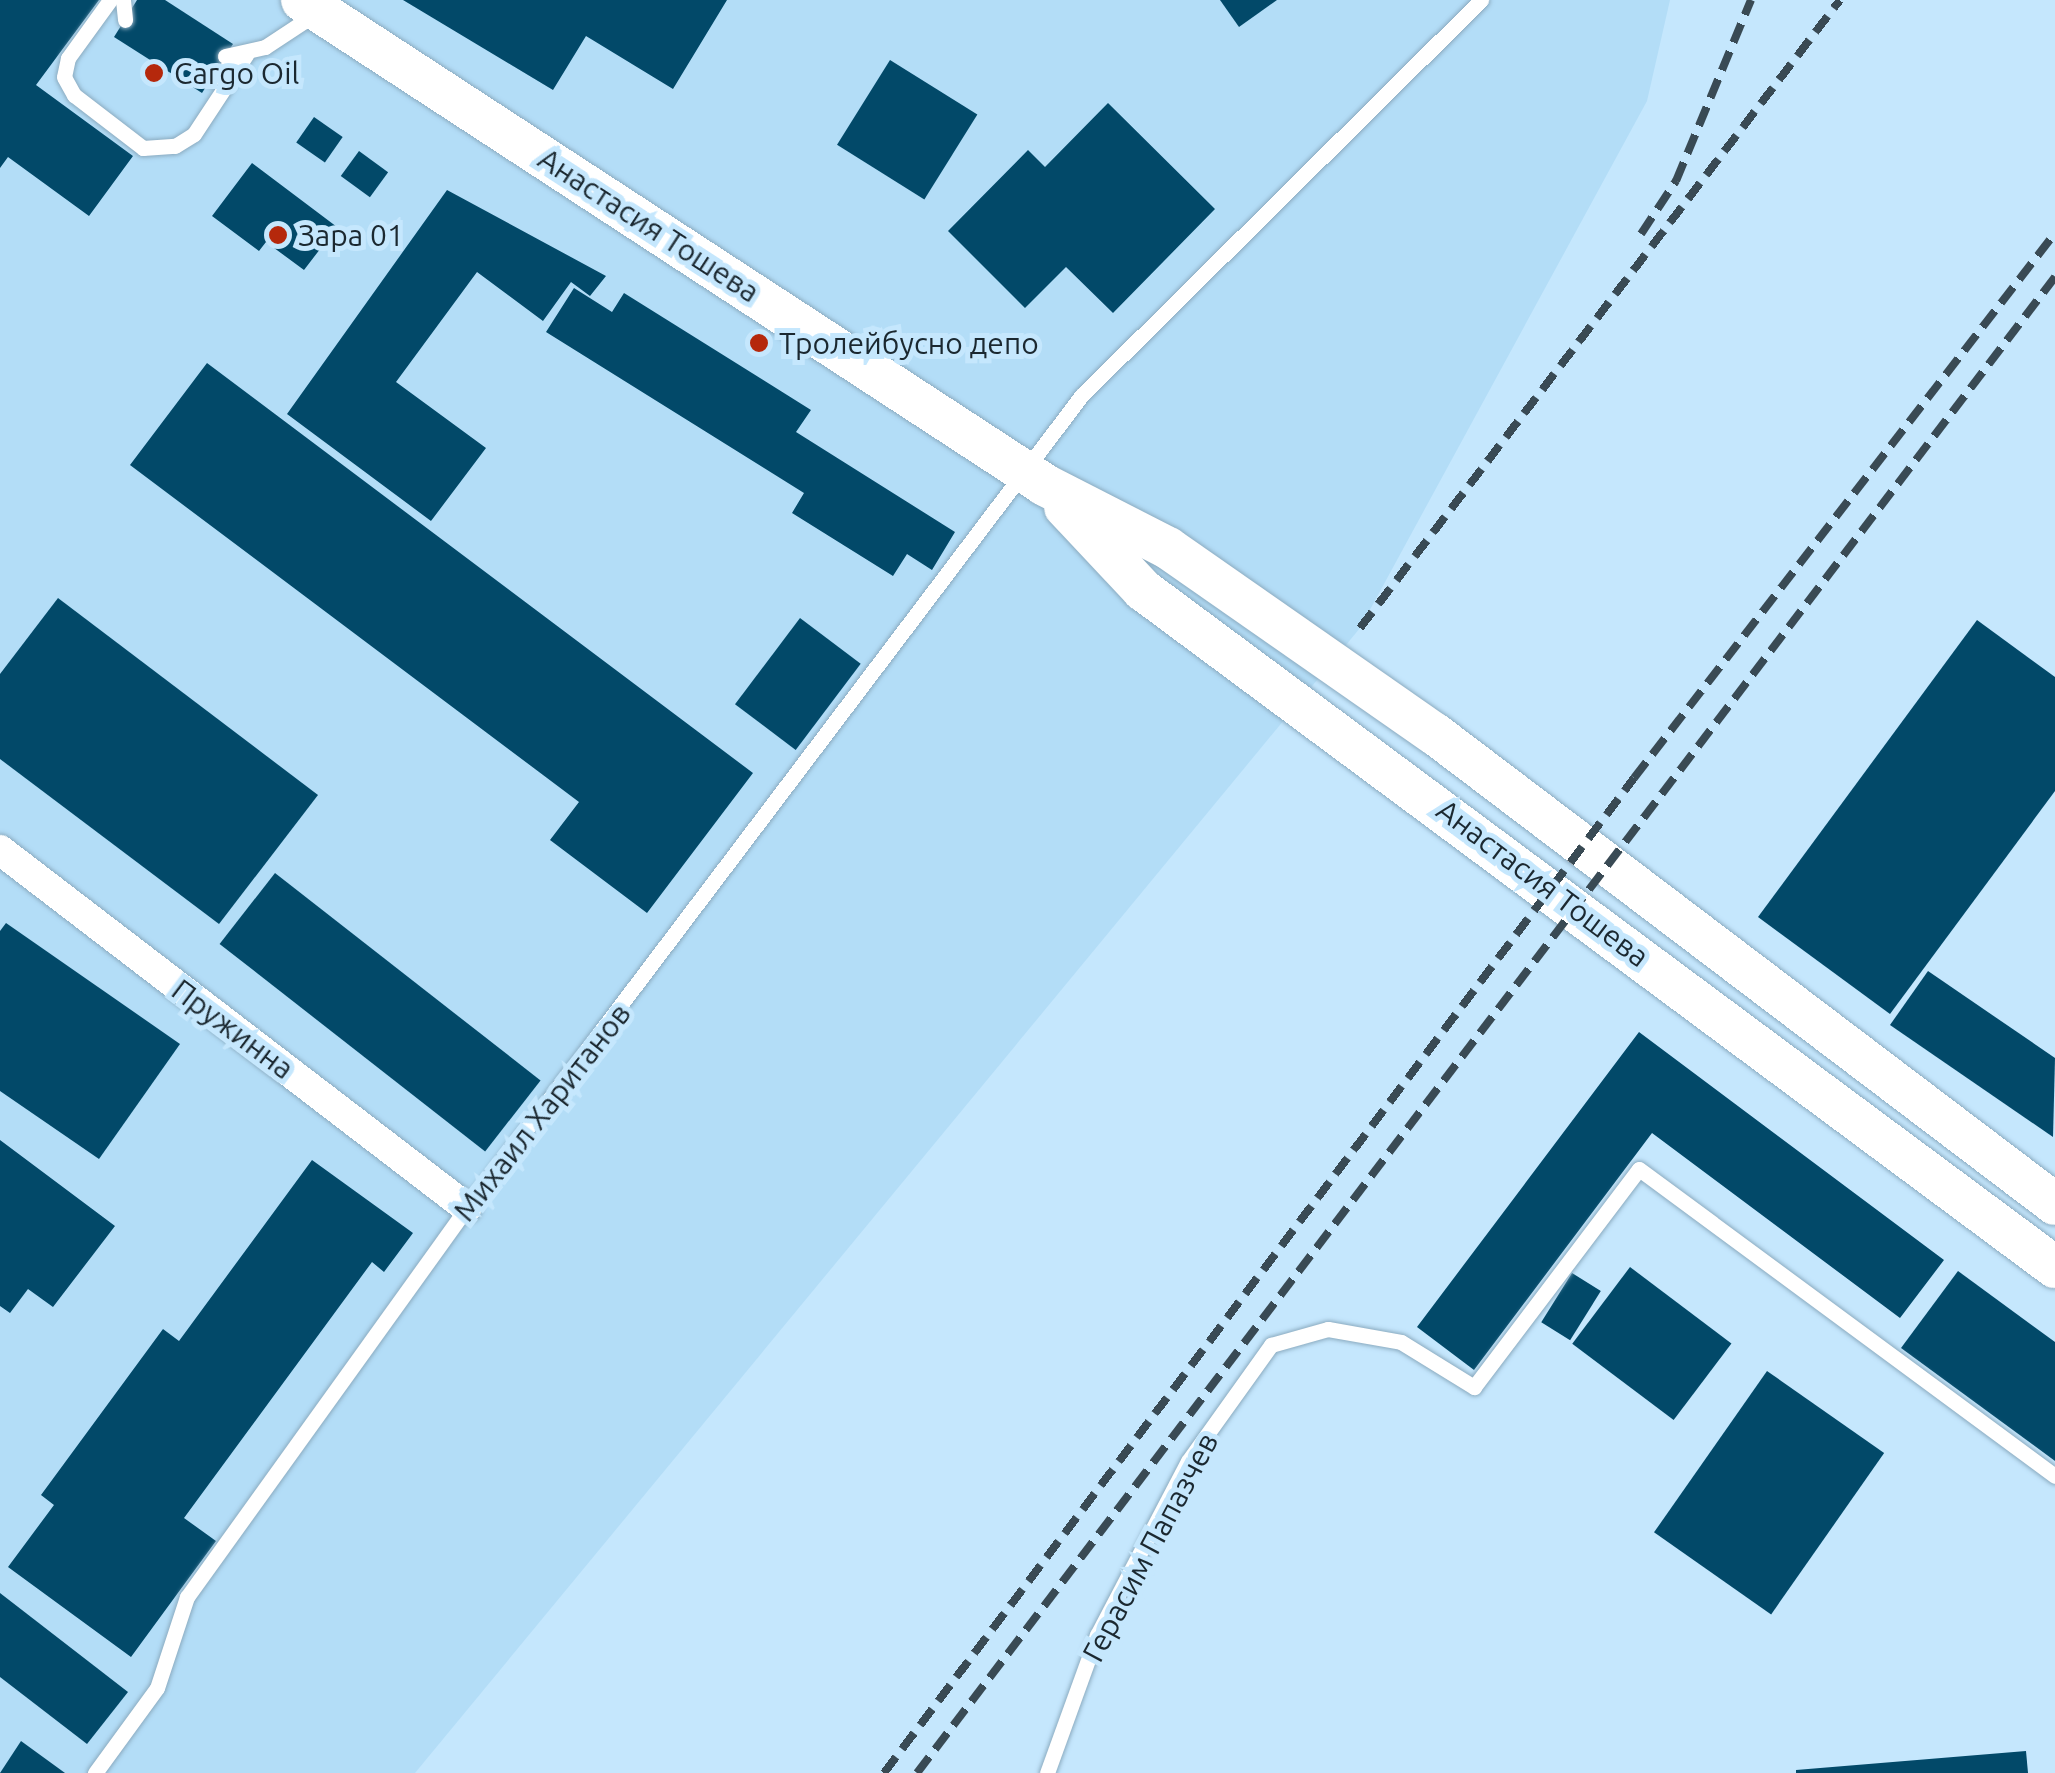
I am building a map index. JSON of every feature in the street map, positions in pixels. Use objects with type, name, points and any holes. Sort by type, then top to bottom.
[{"type":"main road","name":"Анастасия Тошева","points":[[310,6],[1036,479],[1168,548],[1435,734],[2055,1204]]},
{"type":"main road","name":"Анастасия Тошева","points":[[1036,479],[1143,590],[2055,1267]]},
{"type":"street","name":"Пружинна","points":[[0,850],[467,1208]]},
{"type":"lane","points":[[110,0],[68,58],[64,77],[74,95],[142,148],[175,146],[194,134],[246,55]]},
{"type":"lane","points":[[123,0],[124,20]]},
{"type":"lane","name":"Михаил Хаританов","points":[[94,1773],[157,1688],[187,1597],[467,1208],[1036,479],[1081,396],[1482,0]]},
{"type":"lane","points":[[211,79],[310,6]]},
{"type":"lane","points":[[226,56],[246,55]]},
{"type":"lane","name":"Герасим Папазчев","points":[[1047,1773],[1116,1600],[1188,1461],[1271,1345],[1328,1330],[1401,1342],[1474,1387],[1639,1169],[2055,1476]]},
{"type":"shaded area","points":[[0,0],[1670,0],[1647,101],[1360,628],[415,1773],[0,1773]]},
{"type":"building","points":[[0,0],[99,0],[36,85],[133,156],[89,216],[8,157],[0,168]]},
{"type":"building","points":[[137,0],[165,0],[233,44],[202,93],[114,37]]},
{"type":"building","points":[[403,0],[727,0],[673,89],[586,36],[553,90]]},
{"type":"building","points":[[1220,0],[1277,0],[1239,27]]},
{"type":"building","points":[[890,60],[977,115],[924,199],[837,145]]},
{"type":"building","points":[[1108,103],[1215,209],[1113,313],[1066,267],[1025,308],[948,231],[1028,150],[1045,167]]},
{"type":"building","points":[[314,117],[343,137],[325,162],[296,142]]},
{"type":"building","points":[[359,151],[388,172],[370,197],[341,176]]},
{"type":"building","points":[[252,163],[337,227],[304,270],[266,242],[259,251],[212,216]]},
{"type":"building","points":[[447,190],[606,276],[590,296],[571,282],[543,321],[477,272],[396,382],[486,448],[431,521],[287,414]]},
{"type":"building","points":[[574,288],[612,312],[624,293],[811,410],[796,432],[955,532],[932,570],[907,554],[893,576],[792,513],[804,493],[546,332]]},
{"type":"building","points":[[207,363],[753,773],[647,913],[550,840],[579,802],[130,465]]},
{"type":"building","points":[[58,598],[318,795],[219,924],[0,759],[0,674]]},
{"type":"building","points":[[800,618],[861,664],[796,750],[735,704]]},
{"type":"building","points":[[1977,620],[2055,677],[2055,791],[1890,1014],[1758,917]]},
{"type":"building","points":[[275,873],[541,1080],[485,1151],[220,944]]},
{"type":"building","points":[[6,923],[180,1044],[99,1159],[0,1091],[0,931]]},
{"type":"building","points":[[1928,971],[2055,1058],[2053,1137],[1890,1025]]},
{"type":"building","points":[[1639,1032],[1944,1260],[1900,1318],[1652,1133],[1474,1370],[1417,1327]]},
{"type":"building","points":[[0,1140],[115,1226],[53,1307],[28,1289],[10,1313],[0,1306]]},
{"type":"building","points":[[312,1160],[413,1233],[384,1272],[372,1262],[184,1518],[216,1541],[131,1657],[8,1567],[54,1505],[41,1495],[163,1329],[179,1341]]},
{"type":"building","points":[[1630,1267],[1731,1343],[1674,1420],[1572,1344]]},
{"type":"building","points":[[1958,1271],[2055,1342],[2055,1461],[1901,1348]]},
{"type":"building","points":[[1572,1273],[1601,1291],[1570,1340],[1541,1322]]},
{"type":"building","points":[[1767,1371],[1884,1453],[1771,1614],[1654,1532]]},
{"type":"building","points":[[0,1593],[128,1692],[87,1744],[0,1677]]},
{"type":"building","points":[[21,1741],[65,1773],[0,1773]]},
{"type":"building","points":[[2026,1751],[2028,1773],[1796,1773],[1796,1770]]},
{"type":"railway","points":[[1641,234],[1676,181],[1751,0]]},
{"type":"railway","points":[[1360,628],[1840,0]]},
{"type":"railway","points":[[884,1773],[1634,778],[2055,233]]},
{"type":"railway","points":[[917,1773],[2055,277]]},
{"type":"place","name":"Cargo Oil","points":[[154,73]]},
{"type":"place","name":"Зара 01","points":[[278,235]]},
{"type":"place","name":"Тролейбусно депо","points":[[759,343]]}]
